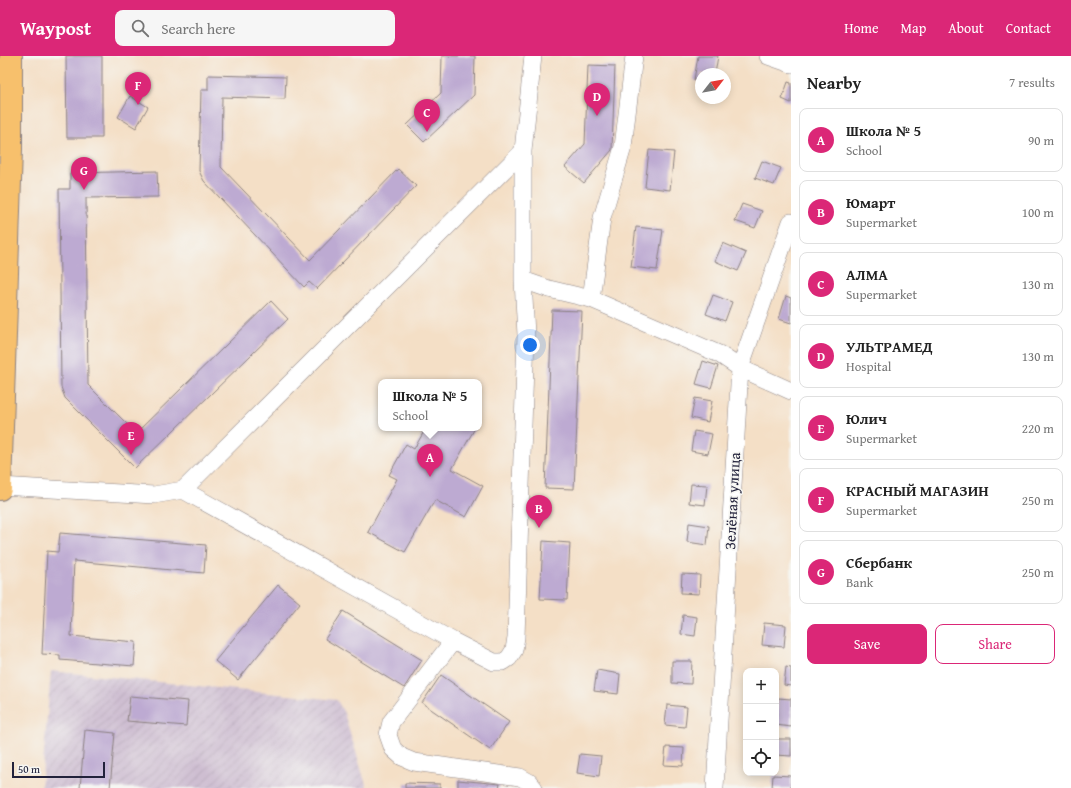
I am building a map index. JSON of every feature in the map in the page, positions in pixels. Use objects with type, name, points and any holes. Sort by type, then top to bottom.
[{"type":"highway","points":[[0,489],[11,149],[8,61]]},
{"type":"street","points":[[183,490],[453,641],[494,662],[503,662],[509,658],[514,650],[516,637],[526,335],[523,280],[523,151],[533,56]]},
{"type":"street","points":[[592,299],[602,218],[623,147],[634,56]]},
{"type":"street","points":[[768,56],[791,64]]},
{"type":"street","points":[[0,486],[154,495],[183,490],[523,151]]},
{"type":"street","name":"Зелёная улица","points":[[715,788],[740,368],[791,222]]},
{"type":"street","points":[[523,280],[548,289],[592,299],[719,354],[740,368],[791,392]]},
{"type":"street","points":[[453,641],[391,722],[388,735],[393,749],[402,757],[414,762],[520,777],[529,782],[534,788]]},
{"type":"shaded area","points":[[51,671],[337,700],[344,713],[367,788],[41,788]]},
{"type":"building","points":[[66,56],[102,56],[102,138],[67,138]]},
{"type":"building","points":[[442,56],[475,56],[474,95],[424,142],[407,125],[441,93]]},
{"type":"building","points":[[698,56],[718,56],[716,68],[696,68]]},
{"type":"building","points":[[588,65],[615,66],[612,150],[584,183],[565,167],[585,144]]},
{"type":"building","points":[[208,75],[286,77],[285,99],[222,97],[221,167],[310,260],[398,169],[416,186],[317,289],[309,282],[304,287],[204,181],[199,171],[201,90],[208,90]]},
{"type":"building","points":[[788,82],[791,83],[791,103],[782,99]]},
{"type":"building","points":[[130,96],[148,107],[136,128],[118,117]]},
{"type":"building","points":[[649,150],[674,152],[670,190],[645,187]]},
{"type":"building","points":[[762,161],[781,168],[774,185],[755,178]]},
{"type":"building","points":[[157,171],[158,197],[86,198],[88,385],[136,433],[271,301],[288,319],[135,468],[65,398],[61,387],[59,189],[70,189],[70,173]]},
{"type":"building","points":[[742,204],[762,211],[755,228],[735,221]]},
{"type":"building","points":[[636,227],[663,230],[657,270],[631,267]]},
{"type":"building","points":[[723,243],[746,253],[738,271],[715,261]]},
{"type":"building","points":[[713,295],[732,302],[725,321],[706,314]]},
{"type":"building","points":[[786,296],[791,298],[791,323],[779,319]]},
{"type":"building","points":[[552,310],[582,311],[574,489],[545,488]]},
{"type":"building","points":[[703,361],[718,366],[711,388],[696,384]]},
{"type":"building","points":[[695,398],[712,401],[708,422],[691,418]]},
{"type":"building","points":[[424,431],[473,431],[452,469],[483,486],[466,517],[435,500],[405,552],[368,532],[397,479],[389,475],[406,444],[414,449]]},
{"type":"building","points":[[694,431],[712,434],[708,454],[691,451]]},
{"type":"building","points":[[691,484],[707,485],[705,505],[689,503]]},
{"type":"building","points":[[689,523],[709,526],[707,545],[687,542]]},
{"type":"building","points":[[60,533],[206,545],[204,573],[74,561],[71,636],[136,642],[134,666],[60,660],[60,655],[42,654],[47,551],[58,552]]},
{"type":"building","points":[[543,541],[570,543],[567,600],[540,599]]},
{"type":"building","points":[[682,574],[700,575],[699,594],[681,593]]},
{"type":"building","points":[[278,585],[300,603],[238,680],[215,661]]},
{"type":"building","points":[[343,611],[422,660],[404,688],[325,639]]},
{"type":"building","points":[[683,615],[697,617],[695,636],[681,634]]},
{"type":"building","points":[[764,623],[786,625],[784,647],[762,645]]},
{"type":"building","points":[[672,661],[692,661],[691,684],[672,683]]},
{"type":"building","points":[[786,667],[791,668],[791,686],[784,685]]},
{"type":"building","points":[[597,670],[620,674],[618,694],[594,691]]},
{"type":"building","points":[[441,675],[509,722],[490,750],[422,703]]},
{"type":"building","points":[[130,696],[188,701],[186,726],[127,721]]},
{"type":"building","points":[[779,698],[791,699],[791,727],[779,725]]},
{"type":"building","points":[[667,705],[687,707],[685,727],[665,725]]},
{"type":"building","points":[[85,730],[115,733],[110,788],[80,788]]},
{"type":"building","points":[[779,739],[791,739],[791,756],[779,755]]},
{"type":"building","points":[[666,747],[684,748],[683,766],[664,765]]},
{"type":"building","points":[[580,754],[601,756],[599,776],[577,773]]},
{"type":"building","points":[[773,776],[791,776],[791,788],[772,788]]},
{"type":"building","points":[[458,780],[500,784],[499,788],[458,788]]},
{"type":"building","points":[[405,783],[440,784],[440,788],[405,788]]},
{"type":"place","name":"КРАСНЫЙ МАГАЗИН","points":[[138,105]]},
{"type":"place","name":"УЛЬТРАМЕД","points":[[597,116]]},
{"type":"place","name":"АЛМА","points":[[427,132]]},
{"type":"place","name":"Сбербанк","points":[[84,190]]},
{"type":"place","name":"Юлич","points":[[131,455]]},
{"type":"place","name":"Школа № 5","points":[[430,477]]},
{"type":"place","name":"Юмарт","points":[[539,528]]}]
